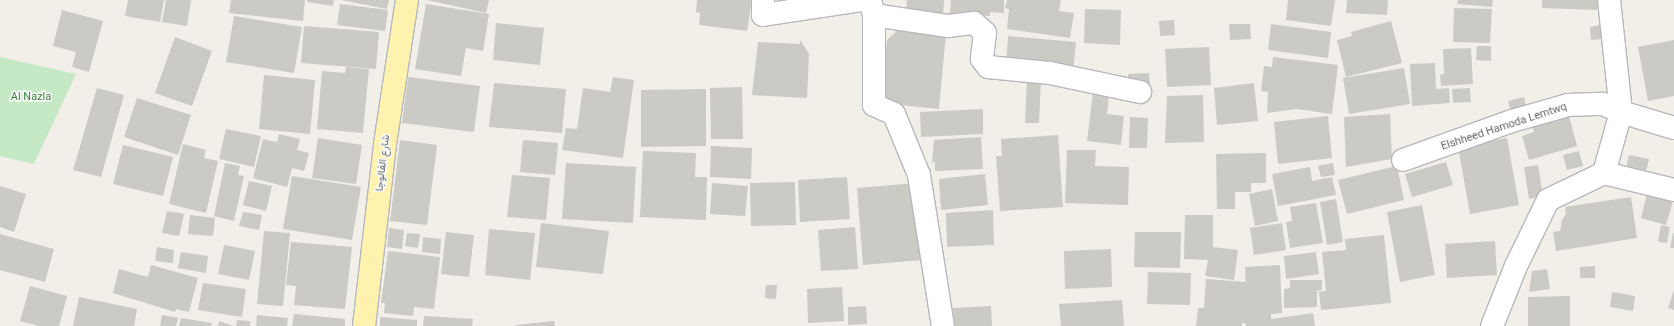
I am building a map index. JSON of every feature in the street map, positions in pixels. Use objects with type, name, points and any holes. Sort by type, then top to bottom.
[{"type":"main road","name":"شارع الفالوجا","points":[[364,326],[385,144],[407,0]]},
{"type":"street","points":[[763,0],[763,15],[868,5],[948,26],[974,23],[985,33],[982,58],[988,68],[1050,73],[1140,92]]},
{"type":"street","points":[[1604,173],[1621,112],[1609,0]]},
{"type":"street","points":[[868,5],[874,105],[894,114],[919,176],[943,326]]},
{"type":"street","name":"Elshheed Hamoda Lemtwq","points":[[1403,160],[1512,121],[1568,105],[1604,104],[1621,112],[1674,128]]},
{"type":"street","points":[[1492,326],[1516,266],[1548,200],[1604,173],[1674,190]]},
{"type":"green space","name":"Al Nazla","points":[[0,57],[76,74],[34,164],[0,156]]},
{"type":"building","points":[[128,0],[164,0],[160,22],[125,16]]},
{"type":"building","points":[[166,0],[191,0],[187,26],[162,22]]},
{"type":"building","points":[[231,0],[305,0],[303,21],[229,13]]},
{"type":"building","points":[[307,0],[334,0],[333,6],[307,2]]},
{"type":"building","points":[[341,0],[389,0],[387,9]]},
{"type":"building","points":[[427,0],[489,0],[486,13]]},
{"type":"building","points":[[697,0],[752,0],[747,31],[699,25],[700,13],[696,12]]},
{"type":"building","points":[[907,0],[944,0],[943,18],[906,16]]},
{"type":"building","points":[[951,0],[1004,0],[1004,13],[990,12],[990,16],[950,14]]},
{"type":"building","points":[[1007,0],[1061,0],[1059,11],[1074,13],[1070,38],[1007,29],[1009,9],[1005,8]]},
{"type":"building","points":[[1288,0],[1335,0],[1331,26],[1286,20]]},
{"type":"building","points":[[1347,0],[1388,0],[1387,15],[1346,13]]},
{"type":"building","points":[[1458,0],[1493,0],[1492,7],[1457,4]]},
{"type":"building","points":[[1542,0],[1598,0],[1597,10],[1542,8]]},
{"type":"building","points":[[340,4],[388,10],[385,31],[337,25]]},
{"type":"building","points":[[426,4],[489,14],[483,51],[466,48],[461,76],[415,69]]},
{"type":"building","points":[[1454,8],[1492,9],[1490,43],[1453,42]]},
{"type":"building","points":[[1085,9],[1121,10],[1120,45],[1084,43]]},
{"type":"building","points":[[62,10],[103,21],[89,72],[72,67],[76,52],[53,46]]},
{"type":"building","points":[[234,16],[302,27],[294,73],[226,62]]},
{"type":"building","points":[[1174,20],[1175,35],[1160,36],[1159,21]]},
{"type":"building","points":[[1391,21],[1402,63],[1346,77],[1337,40],[1352,36],[1351,32]]},
{"type":"building","points":[[496,23],[544,28],[540,65],[493,60]]},
{"type":"building","points":[[1229,24],[1250,24],[1251,39],[1230,40]]},
{"type":"building","points":[[1271,24],[1331,32],[1328,58],[1268,50]]},
{"type":"building","points":[[1602,25],[1603,39],[1591,40],[1590,27]]},
{"type":"building","points":[[304,26],[379,32],[376,69],[301,63]]},
{"type":"building","points":[[899,29],[946,34],[939,109],[881,103],[887,40]]},
{"type":"building","points":[[1008,36],[1076,42],[1073,72],[1006,66]]},
{"type":"building","points":[[175,37],[212,51],[192,106],[155,93]]},
{"type":"building","points":[[800,40],[809,54],[807,98],[752,95],[758,42],[800,44]]},
{"type":"building","points":[[1674,40],[1674,96],[1648,101],[1638,47]]},
{"type":"building","points":[[1477,46],[1491,46],[1491,61],[1476,60]]},
{"type":"building","points":[[1209,47],[1211,85],[1167,87],[1165,49]]},
{"type":"building","points":[[1471,48],[1473,84],[1441,86],[1440,75],[1444,74],[1443,49]]},
{"type":"building","points":[[1273,57],[1338,65],[1332,114],[1297,109],[1267,113],[1268,92],[1261,91],[1264,66],[1272,67]]},
{"type":"building","points":[[1435,63],[1436,89],[1449,88],[1450,103],[1412,106],[1410,64]]},
{"type":"building","points":[[346,67],[369,69],[363,133],[317,129],[322,71],[345,73]]},
{"type":"building","points":[[1404,68],[1410,104],[1349,114],[1343,78]]},
{"type":"building","points":[[1149,73],[1150,84],[1128,84],[1128,74]]},
{"type":"building","points":[[264,75],[315,80],[310,134],[259,129]]},
{"type":"building","points":[[408,77],[480,86],[474,132],[402,123]]},
{"type":"building","points":[[613,77],[634,80],[623,158],[562,150],[566,128],[577,129],[583,88],[610,92]]},
{"type":"building","points":[[1027,78],[1041,79],[1039,123],[1025,123]]},
{"type":"building","points":[[494,83],[566,89],[562,133],[489,127]]},
{"type":"building","points":[[1254,83],[1258,121],[1217,125],[1214,88]]},
{"type":"building","points":[[742,87],[743,139],[711,139],[710,88]]},
{"type":"building","points":[[97,88],[124,95],[101,177],[73,170]]},
{"type":"building","points":[[1470,88],[1471,102],[1453,103],[1452,89]]},
{"type":"building","points":[[706,89],[706,146],[641,147],[641,90]]},
{"type":"building","points":[[1093,93],[1109,95],[1107,114],[1124,116],[1121,145],[1087,141]]},
{"type":"building","points":[[1203,95],[1204,142],[1165,143],[1167,96]]},
{"type":"building","points":[[1524,97],[1528,114],[1513,118],[1508,101]]},
{"type":"building","points":[[137,98],[191,115],[178,155],[124,137]]},
{"type":"building","points":[[983,109],[983,134],[921,137],[920,112]]},
{"type":"building","points":[[1568,112],[1577,146],[1529,160],[1522,136],[1534,132],[1531,123]]},
{"type":"building","points":[[1390,114],[1392,159],[1346,167],[1344,117]]},
{"type":"building","points":[[1328,116],[1332,158],[1278,164],[1274,122]]},
{"type":"building","points":[[1130,117],[1148,118],[1147,148],[1129,148]]},
{"type":"building","points":[[226,129],[261,136],[254,167],[219,159]]},
{"type":"building","points":[[279,134],[300,139],[297,150],[309,153],[304,171],[292,168],[287,187],[253,178],[263,139],[277,142]]},
{"type":"building","points":[[1058,135],[1063,207],[1000,211],[996,156],[1002,156],[1001,139]]},
{"type":"building","points":[[981,137],[983,169],[935,171],[935,162],[932,162],[934,140]]},
{"type":"building","points":[[318,138],[362,145],[356,184],[312,178]]},
{"type":"building","points":[[1507,138],[1519,205],[1470,214],[1458,147]]},
{"type":"building","points":[[400,140],[437,145],[427,225],[390,221]]},
{"type":"building","points":[[523,140],[558,143],[555,175],[520,172]]},
{"type":"building","points":[[183,144],[206,150],[204,158],[218,161],[206,213],[169,204]]},
{"type":"building","points":[[123,145],[173,157],[163,196],[113,184]]},
{"type":"building","points":[[711,146],[752,148],[751,179],[710,177]]},
{"type":"building","points":[[1067,150],[1096,150],[1095,166],[1129,167],[1128,205],[1065,203]]},
{"type":"building","points":[[643,151],[696,153],[695,177],[707,177],[706,220],[640,217]]},
{"type":"building","points":[[1579,151],[1583,166],[1567,170],[1563,155]]},
{"type":"building","points":[[1266,153],[1266,183],[1251,183],[1251,192],[1235,192],[1235,209],[1217,209],[1216,154]]},
{"type":"building","points":[[1629,155],[1649,159],[1646,172],[1626,168]]},
{"type":"building","points":[[1446,162],[1453,185],[1412,197],[1405,174]]},
{"type":"building","points":[[225,163],[240,166],[238,175],[244,176],[234,221],[214,216]]},
{"type":"building","points":[[566,163],[636,167],[633,223],[562,219]]},
{"type":"building","points":[[1333,163],[1335,175],[1321,177],[1318,166]]},
{"type":"building","points":[[1538,165],[1543,196],[1529,199],[1524,167]]},
{"type":"building","points":[[1397,166],[1404,200],[1347,214],[1338,180]]},
{"type":"building","points":[[1310,167],[1312,181],[1332,177],[1336,195],[1278,206],[1272,174]]},
{"type":"building","points":[[985,174],[988,205],[941,210],[939,179]]},
{"type":"building","points":[[512,175],[550,178],[546,220],[507,217]]},
{"type":"building","points":[[292,176],[361,187],[352,240],[283,229]]},
{"type":"building","points":[[847,177],[850,219],[800,222],[798,180]]},
{"type":"building","points":[[249,181],[272,186],[266,211],[243,205]]},
{"type":"building","points":[[795,182],[796,225],[751,226],[750,183]]},
{"type":"building","points":[[712,183],[748,186],[745,216],[710,214]]},
{"type":"building","points":[[916,183],[922,260],[863,265],[857,188]]},
{"type":"building","points":[[0,186],[26,194],[14,232],[0,227]]},
{"type":"building","points":[[1272,189],[1278,221],[1255,226],[1249,194]]},
{"type":"building","points":[[1647,194],[1673,201],[1666,225],[1641,218]]},
{"type":"building","points":[[1631,197],[1637,238],[1556,251],[1553,232],[1560,231],[1562,220],[1566,214],[1565,207]]},
{"type":"building","points":[[1336,199],[1343,242],[1327,245],[1320,202]]},
{"type":"building","points":[[1316,203],[1323,243],[1290,248],[1286,222],[1292,221],[1290,207]]},
{"type":"building","points":[[1422,205],[1435,275],[1400,282],[1387,212]]},
{"type":"building","points":[[993,210],[994,245],[947,247],[946,213]]},
{"type":"building","points":[[167,211],[184,214],[179,236],[162,233]]},
{"type":"building","points":[[243,212],[262,215],[259,230],[239,226]]},
{"type":"building","points":[[190,215],[215,218],[213,236],[188,234]]},
{"type":"building","points":[[1185,215],[1213,215],[1213,247],[1238,250],[1234,280],[1205,276],[1208,260],[1184,259]]},
{"type":"building","points":[[541,223],[609,231],[603,274],[536,267]]},
{"type":"building","points":[[1282,223],[1286,250],[1254,255],[1250,228]]},
{"type":"building","points":[[1661,225],[1670,227],[1667,243],[1658,242]]},
{"type":"building","points":[[855,227],[858,269],[821,271],[818,230]]},
{"type":"building","points":[[389,228],[404,230],[402,249],[387,247]]},
{"type":"building","points":[[489,229],[535,233],[530,280],[485,275]]},
{"type":"building","points":[[264,231],[290,233],[283,306],[257,304]]},
{"type":"building","points":[[446,232],[474,235],[469,277],[441,274]]},
{"type":"building","points":[[1135,232],[1181,232],[1180,268],[1134,267]]},
{"type":"building","points":[[407,233],[420,234],[418,248],[405,246]]},
{"type":"building","points":[[1673,233],[1674,248],[1670,248]]},
{"type":"building","points":[[0,234],[54,249],[45,282],[0,270]]},
{"type":"building","points":[[1384,235],[1391,303],[1321,310],[1319,292],[1326,291],[1322,252],[1346,250],[1345,239]]},
{"type":"building","points":[[423,237],[441,239],[440,254],[422,252]]},
{"type":"building","points":[[1495,241],[1497,275],[1447,278],[1445,244]]},
{"type":"building","points":[[291,242],[352,247],[345,309],[294,305],[296,286],[286,285]]},
{"type":"building","points":[[224,245],[255,251],[249,280],[218,274]]},
{"type":"building","points":[[157,247],[174,250],[173,263],[155,261]]},
{"type":"building","points":[[1111,249],[1112,287],[1065,289],[1064,251]]},
{"type":"building","points":[[388,251],[440,257],[434,309],[414,307],[413,316],[384,313],[385,303],[381,303]]},
{"type":"building","points":[[181,252],[208,256],[206,273],[178,268]]},
{"type":"building","points":[[1316,252],[1319,274],[1286,279],[1284,256]]},
{"type":"building","points":[[151,265],[198,278],[189,312],[176,309],[175,312],[113,293],[119,269],[148,277]]},
{"type":"building","points":[[1280,265],[1282,313],[1271,314],[1271,319],[1313,313],[1315,326],[1246,326],[1245,323],[1242,323],[1242,326],[1196,326],[1198,308],[1204,308],[1206,279],[1246,282],[1245,267]]},
{"type":"building","points":[[1595,266],[1595,278],[1580,278],[1580,267]]},
{"type":"building","points":[[1547,269],[1550,289],[1529,292],[1532,271]]},
{"type":"building","points":[[1148,272],[1191,273],[1190,305],[1147,304]]},
{"type":"building","points":[[1290,280],[1322,280],[1322,290],[1317,291],[1317,307],[1284,308],[1284,289],[1290,288]]},
{"type":"building","points":[[203,283],[246,289],[242,317],[198,310]]},
{"type":"building","points":[[766,285],[777,285],[776,299],[765,298]]},
{"type":"building","points":[[30,286],[67,296],[59,326],[39,326],[20,321]]},
{"type":"building","points":[[842,287],[844,321],[808,323],[807,289]]},
{"type":"building","points":[[1674,290],[1674,310],[1668,308]]},
{"type":"building","points":[[1612,292],[1635,296],[1633,311],[1610,307]]},
{"type":"building","points":[[1570,296],[1570,326],[1528,326],[1528,297]]},
{"type":"building","points":[[79,297],[137,309],[134,326],[73,326]]},
{"type":"building","points":[[1122,300],[1124,326],[1061,326],[1059,304]]},
{"type":"building","points":[[866,306],[867,324],[848,325],[848,307]]},
{"type":"building","points":[[991,306],[992,326],[954,326],[953,308]]},
{"type":"building","points":[[294,314],[345,319],[345,326],[292,326]]},
{"type":"building","points":[[162,315],[178,318],[176,326],[160,326]]},
{"type":"building","points":[[257,315],[288,318],[287,326],[256,326]]},
{"type":"building","points":[[424,316],[473,319],[472,326],[423,326]]},
{"type":"building","points":[[380,317],[417,320],[417,326],[380,326]]},
{"type":"building","points":[[181,318],[212,323],[211,326],[179,326]]},
{"type":"building","points":[[237,320],[250,321],[250,326],[236,326]]},
{"type":"building","points":[[219,321],[234,326],[218,326]]},
{"type":"building","points":[[554,321],[555,326],[516,326],[516,325]]}]
